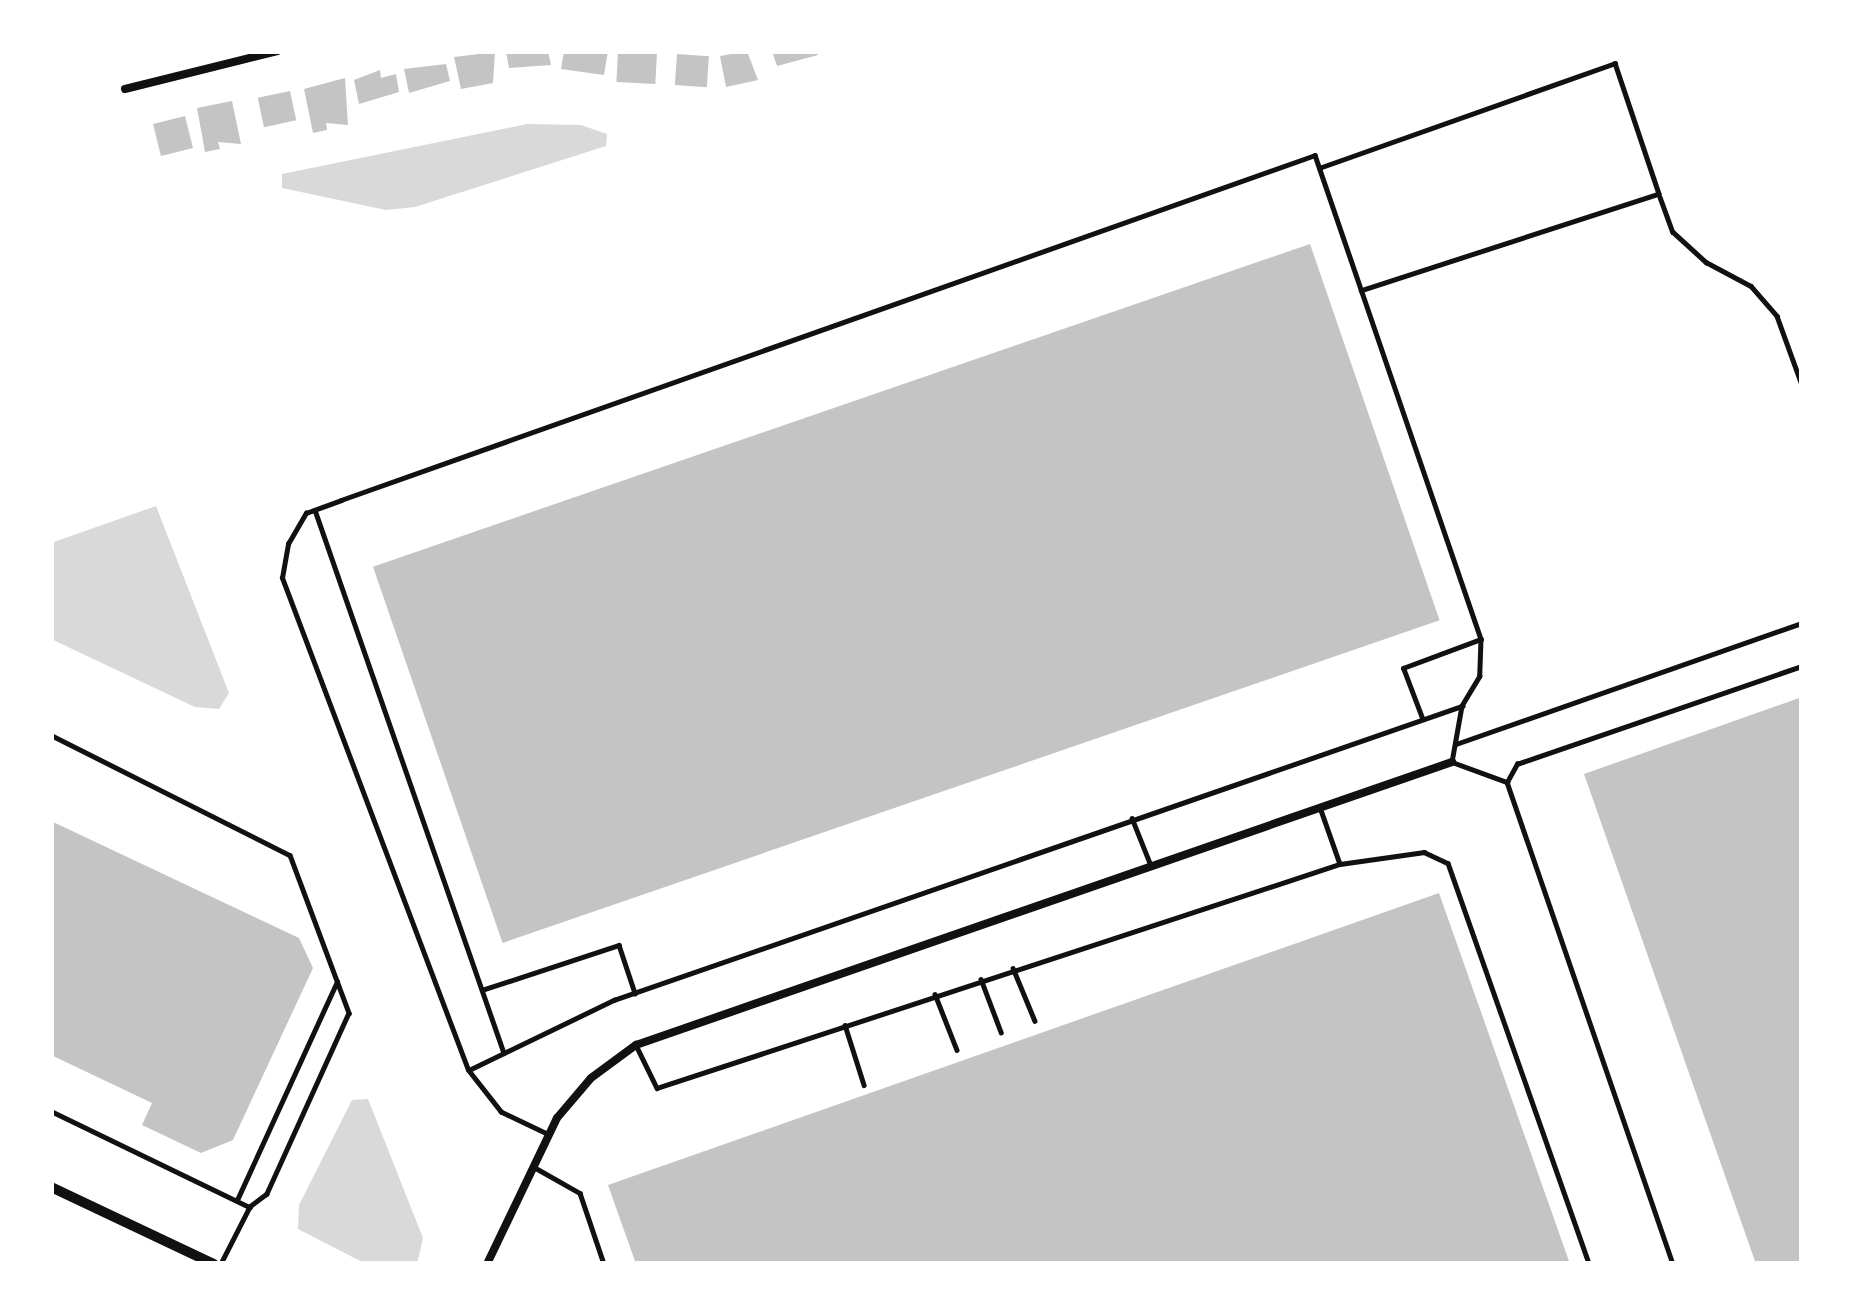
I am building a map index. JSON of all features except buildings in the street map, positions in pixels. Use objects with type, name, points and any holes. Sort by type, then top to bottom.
[{"type":"street","points":[[218,51],[220,63]]},
{"type":"street","points":[[125,89],[277,51]]},
{"type":"street","points":[[488,1264],[549,1135],[591,1078],[637,1045],[1452,761]]},
{"type":"street","points":[[51,1187],[218,1264]]},
{"type":"lane","points":[[1319,168],[1616,62],[1673,232],[1706,262],[1751,286],[1777,316],[1802,385]]},
{"type":"lane","points":[[549,1135],[501,1112],[468,1070],[282,578],[288,544],[315,510],[1315,154],[1481,639],[1480,676],[1462,706],[1452,761],[1507,782]]},
{"type":"lane","points":[[1361,291],[1659,194]]},
{"type":"lane","points":[[315,510],[504,1053]]},
{"type":"lane","points":[[1455,744],[1802,623]]},
{"type":"lane","points":[[1422,718],[1403,668],[1481,639]]},
{"type":"lane","points":[[1673,1264],[1507,782],[1517,764],[1802,666]]},
{"type":"lane","points":[[468,1070],[635,993],[1462,706]]},
{"type":"lane","points":[[51,735],[290,855],[349,1013],[267,1194],[250,1207],[218,1264]]},
{"type":"lane","points":[[1319,804],[1340,864]]},
{"type":"lane","points":[[1132,818],[1150,863]]},
{"type":"lane","points":[[637,1045],[657,1088],[1340,864],[1424,852],[1448,863],[1589,1264]]},
{"type":"lane","points":[[482,991],[619,945],[635,993]]},
{"type":"lane","points":[[1013,968],[1035,1021]]},
{"type":"lane","points":[[981,979],[1001,1032]]},
{"type":"lane","points":[[237,1200],[337,982]]},
{"type":"lane","points":[[935,994],[957,1050]]},
{"type":"lane","points":[[845,1025],[864,1084]]},
{"type":"lane","points":[[51,1112],[250,1207]]},
{"type":"lane","points":[[534,1167],[580,1193],[604,1264]]},
{"type":"shaded area","points":[[527,124],[581,125],[607,134],[606,146],[415,207],[386,210],[282,188],[282,174]]},
{"type":"shaded area","points":[[156,506],[229,693],[219,709],[195,707],[51,639],[51,543]]},
{"type":"shaded area","points":[[368,1099],[423,1238],[417,1264],[366,1264],[298,1229],[299,1205],[352,1100]]}]
